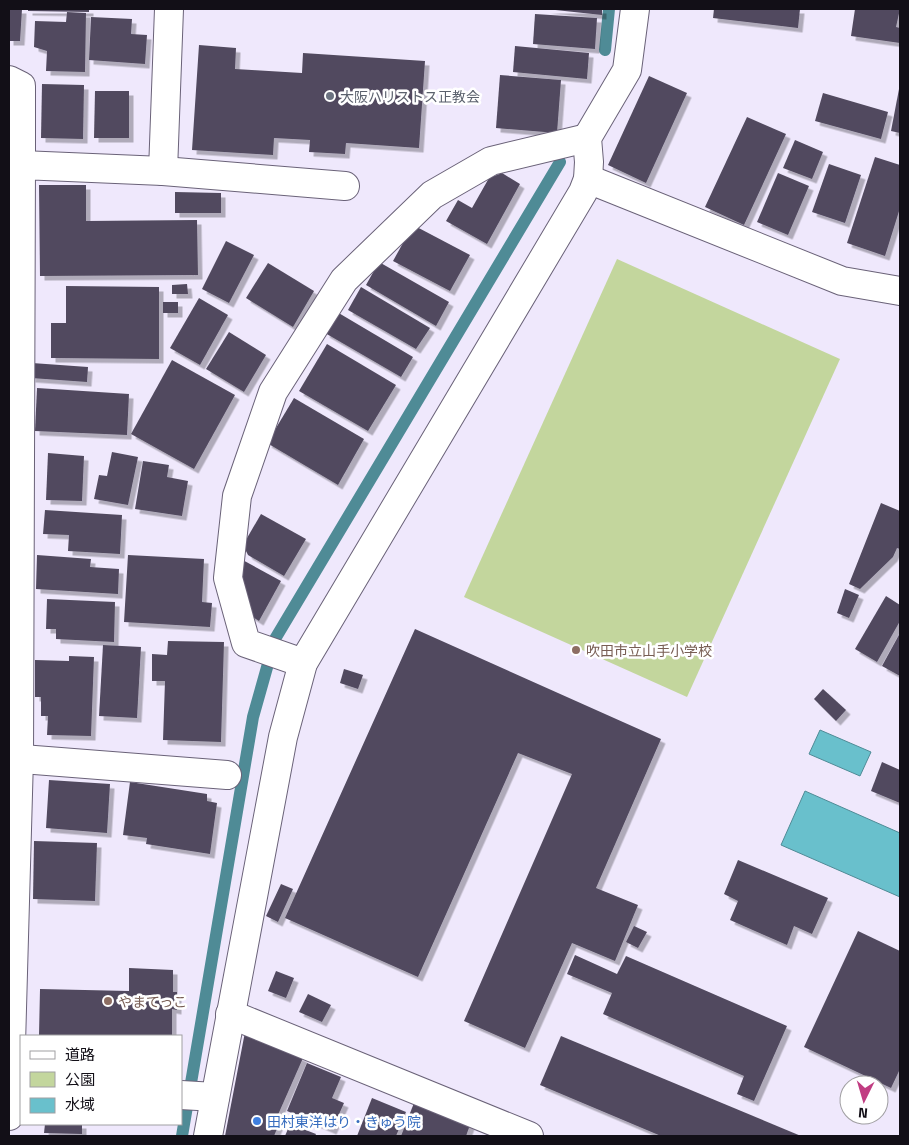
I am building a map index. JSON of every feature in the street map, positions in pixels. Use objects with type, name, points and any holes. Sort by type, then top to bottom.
[{"type":"street","points":[[163,171],[169,9]]},
{"type":"street","points":[[208,1136],[199,1096],[230,1014],[283,737],[282,655],[583,192],[588,179],[587,138],[627,70],[635,9]]},
{"type":"street","points":[[9,80],[21,86],[21,165],[14,366],[12,1098]]},
{"type":"street","points":[[282,655],[246,643],[228,578],[237,496],[273,392],[344,280],[432,195],[491,161],[587,138]]},
{"type":"street","points":[[21,165],[163,171],[344,186]]},
{"type":"street","points":[[588,179],[842,281],[898,283]]},
{"type":"street","points":[[14,758],[227,775]]},
{"type":"street","points":[[230,1014],[529,1136]]},
{"type":"green space","points":[[617,259],[840,359],[687,697],[464,597]]},
{"type":"water","points":[[820,730],[871,752],[860,776],[809,754]]},
{"type":"water","points":[[805,791],[900,833],[900,897],[781,845]]},
{"type":"building","points":[[9,9],[22,9],[20,41],[9,41]]},
{"type":"building","points":[[28,9],[89,9],[89,12],[28,11]]},
{"type":"building","points":[[546,9],[602,9],[602,15]]},
{"type":"building","points":[[714,9],[800,9],[798,28],[713,18]]},
{"type":"building","points":[[855,9],[900,9],[896,27],[900,28],[900,43],[851,36]]},
{"type":"building","points":[[67,12],[86,13],[85,72],[46,71],[47,51],[34,47],[35,21],[66,22]]},
{"type":"building","points":[[535,14],[597,18],[595,49],[533,44]]},
{"type":"building","points":[[91,17],[132,19],[131,34],[147,35],[145,64],[89,60]]},
{"type":"building","points":[[199,45],[236,48],[235,69],[302,73],[303,53],[425,61],[419,148],[346,143],[345,154],[309,152],[310,140],[274,138],[273,155],[192,150]]},
{"type":"building","points":[[515,46],[589,53],[587,79],[513,72]]},
{"type":"building","points":[[500,75],[561,80],[557,133],[496,128]]},
{"type":"building","points":[[649,76],[687,93],[646,183],[608,165]]},
{"type":"building","points":[[42,84],[84,85],[83,139],[41,138]]},
{"type":"building","points":[[900,89],[900,133],[891,131]]},
{"type":"building","points":[[95,91],[129,91],[129,138],[94,138]]},
{"type":"building","points":[[823,93],[888,112],[881,139],[815,121]]},
{"type":"building","points":[[747,117],[786,134],[744,225],[705,207]]},
{"type":"building","points":[[795,140],[823,152],[812,179],[783,168]]},
{"type":"building","points":[[875,157],[900,165],[900,208],[885,256],[847,243]]},
{"type":"building","points":[[829,164],[861,175],[845,223],[812,212]]},
{"type":"building","points":[[502,173],[520,184],[487,244],[446,221],[458,200],[472,208],[489,178]]},
{"type":"building","points":[[778,173],[809,186],[788,235],[757,222]]},
{"type":"building","points":[[39,185],[86,185],[86,221],[197,220],[198,275],[40,276]]},
{"type":"building","points":[[175,192],[221,193],[221,213],[175,213]]},
{"type":"building","points":[[413,225],[470,255],[450,291],[393,261]]},
{"type":"building","points":[[226,241],[254,255],[229,303],[202,289]]},
{"type":"building","points":[[379,262],[449,302],[436,326],[366,285]]},
{"type":"building","points":[[268,263],[314,291],[293,327],[246,298]]},
{"type":"building","points":[[187,284],[188,294],[172,294],[172,285]]},
{"type":"building","points":[[66,286],[159,287],[159,359],[51,358],[51,323],[66,323]]},
{"type":"building","points":[[361,287],[430,328],[416,349],[348,310]]},
{"type":"building","points":[[199,298],[228,315],[200,365],[170,348]]},
{"type":"building","points":[[163,302],[178,302],[178,313],[163,313]]},
{"type":"building","points":[[337,312],[413,357],[401,377],[325,333]]},
{"type":"building","points":[[229,332],[266,355],[244,392],[206,369]]},
{"type":"building","points":[[327,344],[396,385],[368,431],[299,391]]},
{"type":"building","points":[[172,360],[235,395],[194,469],[131,434]]},
{"type":"building","points":[[32,363],[88,367],[87,382],[31,378]]},
{"type":"building","points":[[37,388],[129,394],[127,435],[35,431]]},
{"type":"building","points":[[294,398],[364,439],[338,485],[267,443]]},
{"type":"building","points":[[112,452],[138,457],[128,505],[94,499],[99,475],[107,476]]},
{"type":"building","points":[[48,453],[84,456],[82,501],[46,500]]},
{"type":"building","points":[[143,461],[169,465],[167,477],[188,481],[182,516],[135,509]]},
{"type":"building","points":[[881,503],[900,511],[900,549],[897,548],[893,557],[860,589],[849,584]]},
{"type":"building","points":[[45,510],[122,515],[120,554],[68,551],[69,535],[43,534]]},
{"type":"building","points":[[261,514],[306,539],[284,576],[248,555],[243,545]]},
{"type":"building","points":[[37,555],[91,559],[90,567],[119,569],[118,594],[36,589]]},
{"type":"building","points":[[128,555],[204,559],[202,602],[212,603],[210,627],[124,622]]},
{"type":"building","points":[[239,558],[281,581],[259,621],[248,614]]},
{"type":"building","points":[[845,589],[859,595],[849,618],[837,613]]},
{"type":"building","points":[[886,596],[900,605],[900,621],[877,662],[855,649]]},
{"type":"building","points":[[47,599],[115,602],[114,642],[56,639],[56,629],[46,629]]},
{"type":"building","points":[[415,629],[661,739],[596,888],[638,905],[615,961],[572,943],[525,1048],[464,1021],[572,774],[518,753],[418,977],[285,918]]},
{"type":"building","points":[[900,633],[900,676],[882,666]]},
{"type":"building","points":[[168,641],[224,642],[221,742],[163,740],[165,681],[152,681],[152,654],[167,655]]},
{"type":"building","points":[[103,645],[141,647],[137,718],[99,716]]},
{"type":"building","points":[[69,656],[94,657],[91,736],[47,735],[48,716],[41,716],[41,697],[35,697],[35,660],[69,661]]},
{"type":"building","points":[[344,669],[363,675],[358,689],[340,683]]},
{"type":"building","points":[[823,689],[846,710],[836,721],[814,699]]},
{"type":"building","points":[[882,762],[900,770],[900,803],[871,791]]},
{"type":"building","points":[[49,780],[110,784],[107,833],[46,828]]},
{"type":"building","points":[[130,782],[207,794],[207,801],[217,803],[210,854],[146,844],[147,838],[123,835]]},
{"type":"building","points":[[34,841],[97,843],[95,901],[33,899]]},
{"type":"building","points":[[738,860],[828,898],[812,934],[794,926],[787,945],[730,920],[738,901],[724,894]]},
{"type":"building","points":[[281,884],[293,889],[278,922],[266,916]]},
{"type":"building","points":[[634,926],[647,932],[638,948],[626,942]]},
{"type":"building","points":[[858,931],[900,951],[900,1069],[891,1088],[889,1087],[889,1075],[863,1075],[804,1047]]},
{"type":"building","points":[[575,955],[617,974],[626,956],[787,1026],[754,1101],[737,1094],[744,1076],[603,1014],[612,993],[567,974]]},
{"type":"building","name":"やまてっこ","points":[[129,968],[173,970],[173,992],[177,992],[177,1010],[172,1009],[172,1035],[39,1035],[40,989],[129,991]]},
{"type":"building","points":[[276,971],[294,978],[286,998],[268,991]]},
{"type":"building","points":[[308,994],[331,1005],[322,1022],[299,1012]]},
{"type":"building","points":[[245,1032],[303,1058],[277,1117],[281,1119],[274,1136],[225,1136]]},
{"type":"building","points":[[561,1036],[801,1136],[661,1136],[540,1085]]},
{"type":"building","points":[[307,1063],[341,1077],[332,1098],[344,1103],[332,1130],[287,1111]]},
{"type":"building","points":[[372,1098],[406,1112],[396,1136],[357,1136]]},
{"type":"building","points":[[414,1103],[470,1125],[466,1136],[401,1136]]},
{"type":"building","points":[[290,1124],[316,1134],[315,1136],[285,1136]]},
{"type":"building","points":[[45,1125],[82,1125],[82,1134],[44,1133]]},
{"type":"waterway","points":[[605,50],[609,9]]},
{"type":"waterway","points":[[182,1136],[253,717],[275,639],[560,162]]},
{"type":"place","name":"大阪ハリストス正教会","points":[[330,96]]},
{"type":"place","name":"吹田市立山手小学校","points":[[576,650]]},
{"type":"place","name":"やまてっこ","points":[[108,1001]]},
{"type":"place","name":"田村東洋はり・きゅう院","points":[[257,1121]]}]
